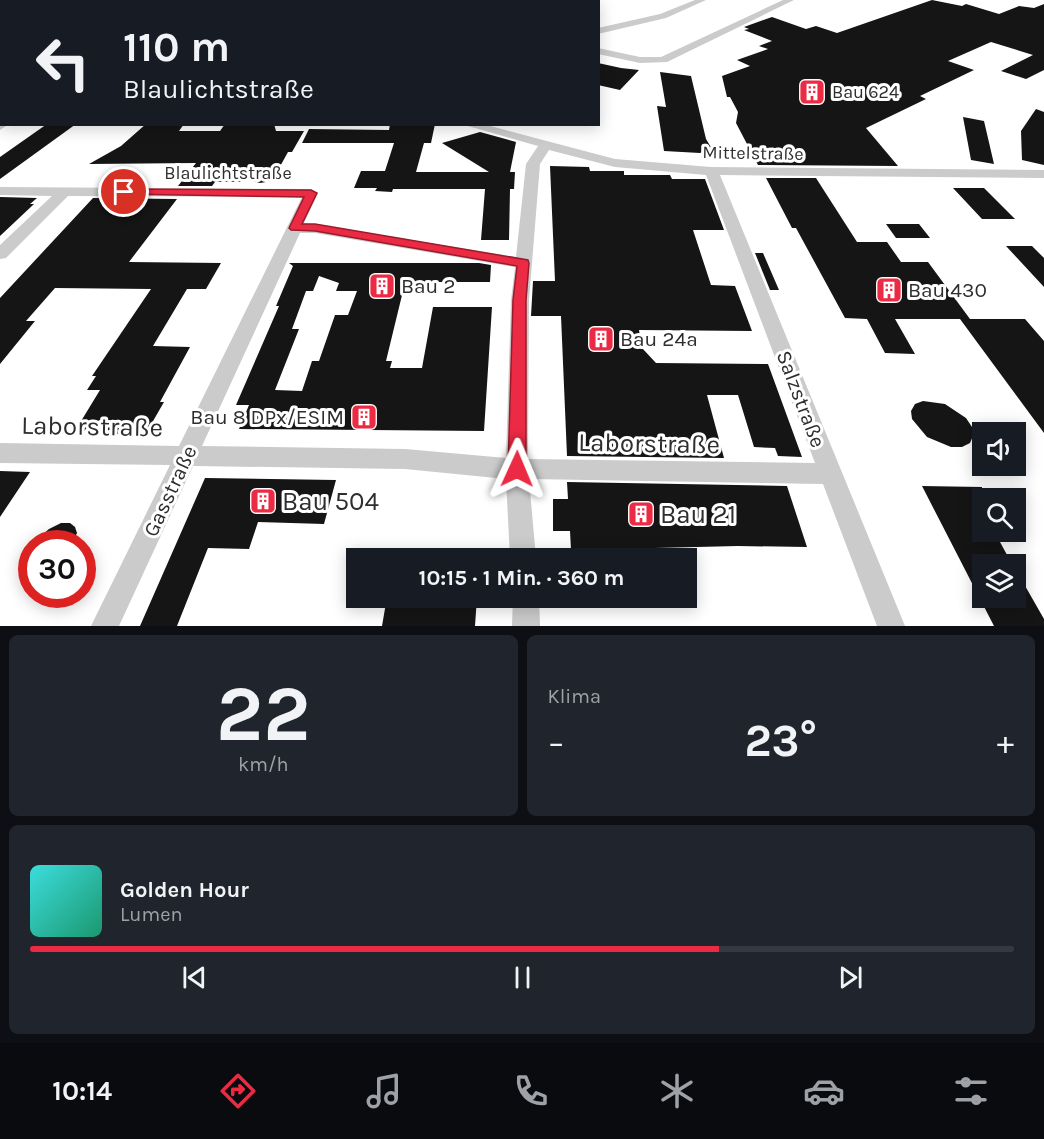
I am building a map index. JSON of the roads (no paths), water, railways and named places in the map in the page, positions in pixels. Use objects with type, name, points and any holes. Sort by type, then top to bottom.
[{"type":"street","points":[[600,31],[663,16],[702,0]]},
{"type":"street","points":[[600,51],[639,60],[663,60],[790,0]]},
{"type":"street","name":"Mittelstraße","points":[[474,126],[544,146],[631,166],[711,171],[1044,174]]},
{"type":"street","points":[[522,548],[517,469],[520,300],[533,164],[544,146]]},
{"type":"street","name":"Salzstraße","points":[[711,171],[891,626]]},
{"type":"street","name":"Blaulichtstraße","points":[[0,191],[311,193]]},
{"type":"street","points":[[0,254],[64,192]]},
{"type":"street","name":"Gasstraße","points":[[105,626],[311,193]]},
{"type":"street","points":[[295,228],[315,228],[523,263]]},
{"type":"street","name":"Laborstraße","points":[[0,453],[405,459],[487,468],[830,474]]},
{"type":"street","points":[[526,608],[526,626]]},
{"type":"place","name":"Bau 624","points":[[812,92]]},
{"type":"place","name":"Bau 2","points":[[382,286]]},
{"type":"place","name":"Bau 430","points":[[889,290]]},
{"type":"place","name":"Bau 24a","points":[[601,339]]},
{"type":"place","name":"Bau 8 DPx/ESIM","points":[[364,417]]},
{"type":"place","name":"Bau 504","points":[[263,501]]},
{"type":"place","name":"Bau 21","points":[[641,514]]}]
